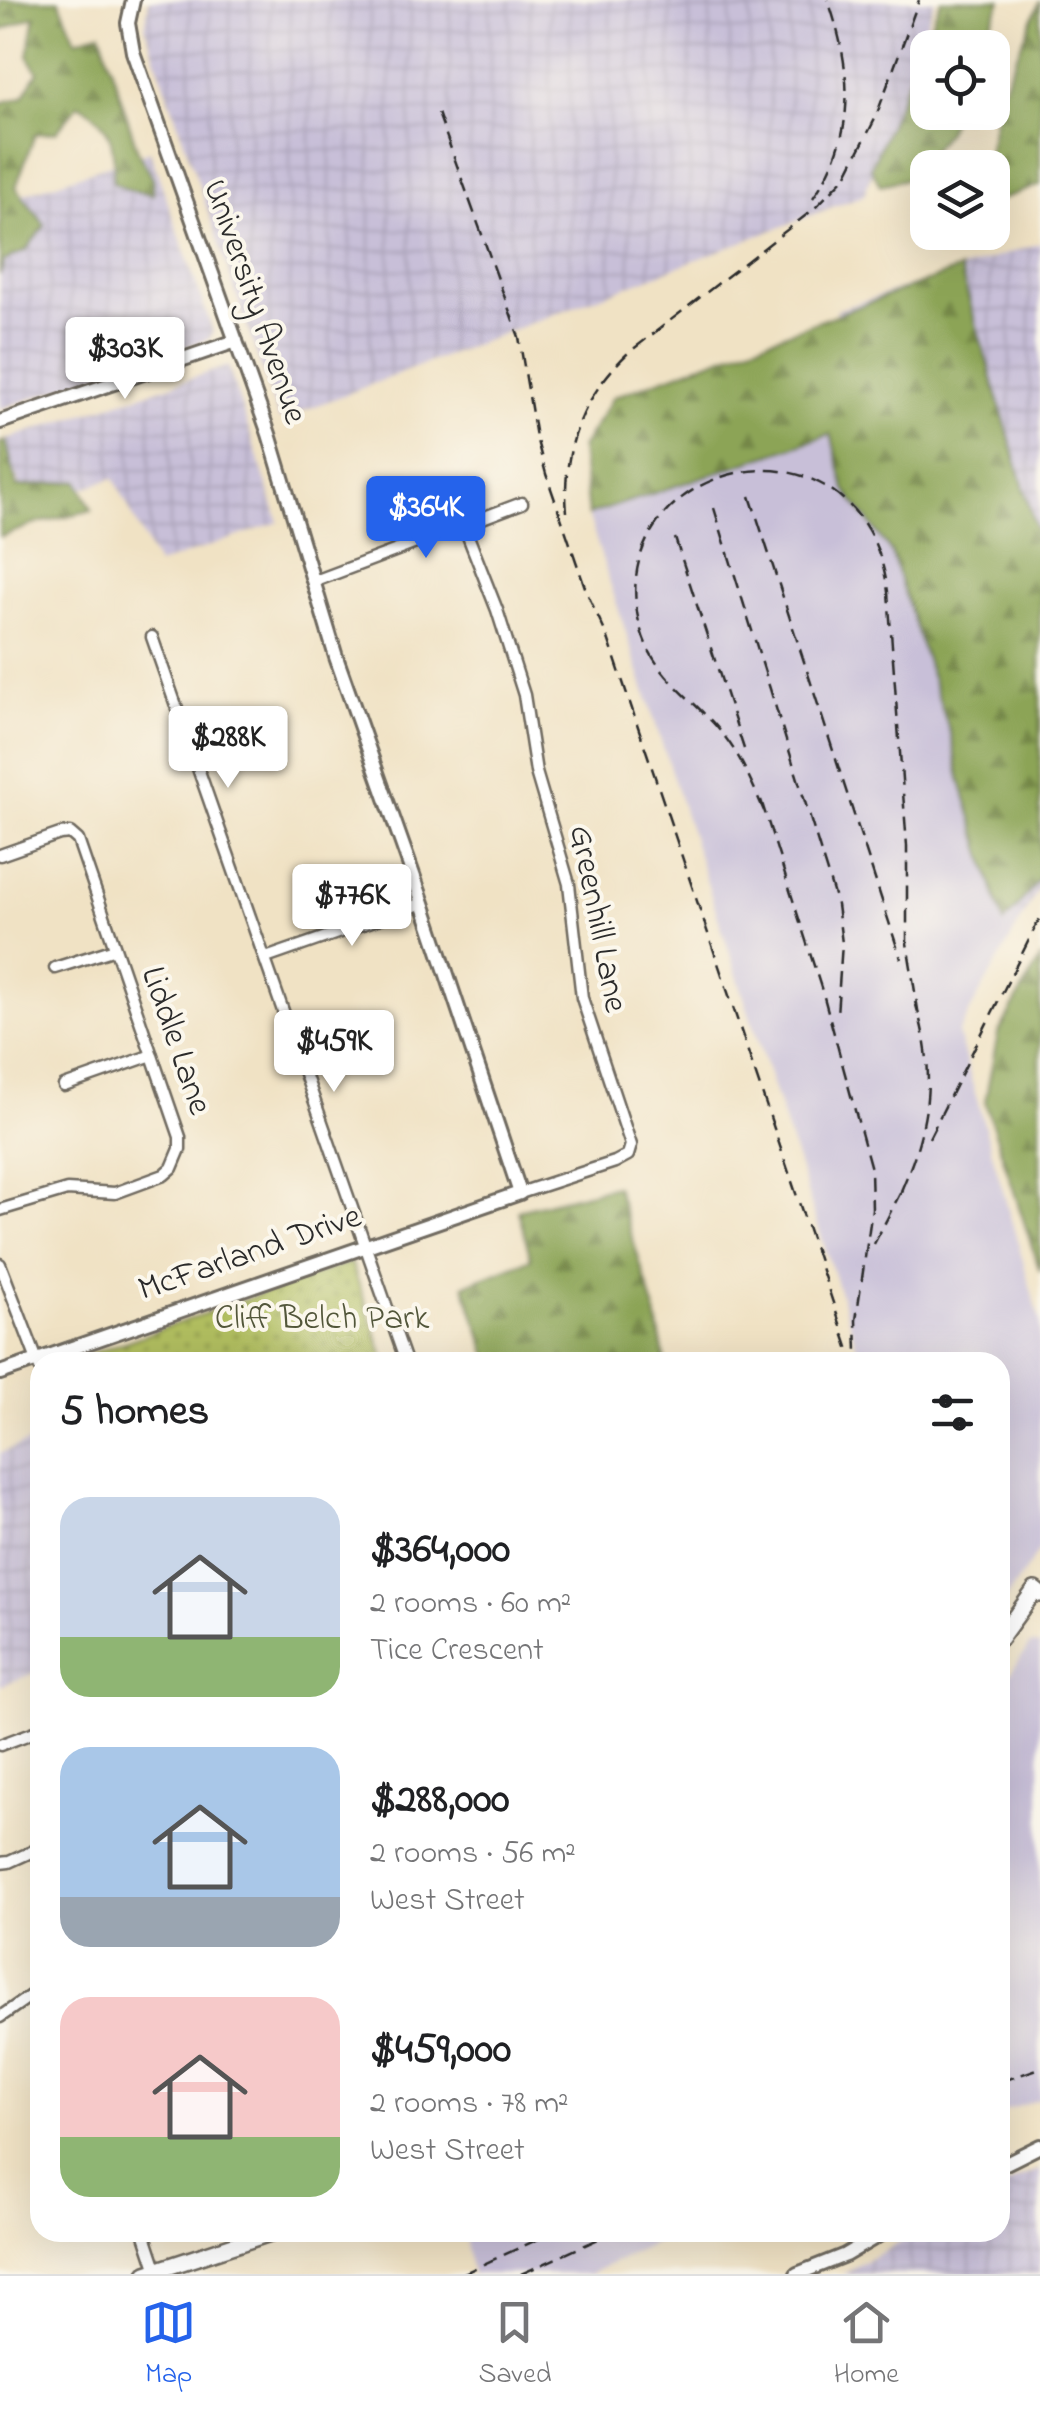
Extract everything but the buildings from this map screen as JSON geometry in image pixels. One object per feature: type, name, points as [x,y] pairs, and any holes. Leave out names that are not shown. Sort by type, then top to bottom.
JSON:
[{"type":"main road","points":[[1010,1625],[1038,1589]]},
{"type":"main road","points":[[152,2272],[243,2242]]},
{"type":"street","name":"University Avenue","points":[[133,0],[128,23],[133,52],[236,341],[336,657],[520,1194]]},
{"type":"street","points":[[0,422],[236,341]]},
{"type":"street","points":[[315,581],[522,503]]},
{"type":"street","name":"Greenhill Lane","points":[[464,526],[524,695],[536,772],[569,884],[582,998],[631,1145],[628,1154],[616,1162],[520,1194]]},
{"type":"street","points":[[152,637],[403,1352]]},
{"type":"street","name":"Liddle Lane","points":[[0,854],[60,834],[70,833],[78,840],[180,1137],[180,1149],[172,1168],[164,1175],[114,1193],[67,1190],[0,1210]]},
{"type":"street","points":[[266,958],[423,902]]},
{"type":"street","points":[[54,968],[115,949]]},
{"type":"street","points":[[64,1086],[152,1055]]},
{"type":"street","name":"McFarland Drive","points":[[71,1352],[366,1245],[520,1194]]},
{"type":"street","points":[[0,1264],[33,1352]]},
{"type":"street","name":"McFarland Drive","points":[[0,1373],[30,1366]]},
{"type":"street","points":[[0,1745],[30,1734]]},
{"type":"street","points":[[0,1863],[30,1853]]},
{"type":"street","points":[[0,2017],[30,1997]]},
{"type":"street","points":[[1010,2161],[1040,2146]]},
{"type":"street","points":[[146,2242],[152,2272]]},
{"type":"street","points":[[798,2274],[867,2242]]},
{"type":"shaded area","points":[[149,0],[935,0],[924,30],[910,30],[910,69],[864,195],[279,420],[145,27]]},
{"type":"shaded area","points":[[150,151],[213,332],[209,339],[0,409],[0,202]]},
{"type":"shaded area","points":[[1040,243],[1040,886],[1015,931],[850,429],[871,421],[836,310]]},
{"type":"shaded area","points":[[228,366],[279,522],[157,565],[114,478],[27,507],[4,440]]},
{"type":"shaded area","points":[[850,429],[1015,931],[958,1033],[1040,1321],[1040,1549],[1010,1592],[1010,1352],[859,1352],[588,515]]},
{"type":"shaded area","points":[[30,1442],[30,1675],[0,1686],[0,1453]]},
{"type":"shaded area","points":[[1031,1644],[1040,1646],[1040,2099],[1010,2110],[1010,1673]]},
{"type":"shaded area","points":[[1040,2169],[1040,2274],[842,2274],[901,2242],[1010,2242],[1010,2183]]},
{"type":"shaded area","points":[[466,2242],[658,2242],[589,2274],[472,2274]]},
{"type":"green space","points":[[0,0],[59,0],[76,40],[100,32],[138,152],[153,178],[153,194],[129,190],[113,182],[110,137],[99,119],[79,104],[56,132],[35,134],[16,187],[45,225],[26,250],[4,261],[0,275],[0,103],[23,97],[38,72],[28,56],[35,16],[0,31]]},
{"type":"green space","points":[[941,0],[1001,0],[988,30],[928,30]]},
{"type":"green space","points":[[1040,1],[1040,185],[1010,196],[1010,150],[988,150],[993,130],[1010,130],[1010,71]]},
{"type":"green space","points":[[910,74],[910,130],[947,130],[932,150],[910,150],[910,178],[880,185],[871,168]]},
{"type":"green space","points":[[960,269],[1040,543],[1040,878],[1004,923],[951,736],[891,552],[845,489],[831,434],[588,515],[581,448],[613,397]]},
{"type":"green space","points":[[6,441],[17,487],[78,481],[92,510],[0,537],[0,443]]},
{"type":"green space","points":[[1040,959],[1040,1271],[985,1102],[998,1034]]},
{"type":"green space","points":[[616,1186],[656,1314],[663,1352],[487,1352],[464,1285],[531,1259],[518,1210]]},
{"type":"green space","name":"Cliff Belch Park","points":[[351,1262],[382,1352],[96,1352]]},
{"type":"railway","points":[[813,198],[838,150],[846,101],[842,51],[828,0]]},
{"type":"railway","points":[[567,512],[572,446],[598,388],[627,354],[814,209],[846,176],[875,119],[919,0]]},
{"type":"railway","points":[[438,113],[519,337],[546,474],[587,593],[608,638],[850,1352]]},
{"type":"railway","points":[[764,811],[731,745],[666,675],[647,647],[641,630],[637,572],[656,525],[691,491],[736,473],[785,472],[831,490],[868,529],[888,592],[907,846],[907,943],[919,1016]]},
{"type":"railway","points":[[750,496],[901,959]]},
{"type":"railway","points":[[714,508],[837,905],[842,943],[837,1015]]},
{"type":"railway","points":[[675,538],[745,752]]},
{"type":"railway","points":[[761,800],[824,997],[871,1169],[872,1209],[856,1320],[857,1352]]},
{"type":"railway","points":[[929,1138],[1040,918]]},
{"type":"railway","points":[[901,1191],[919,1143],[927,1098],[926,1052],[915,1002]]},
{"type":"railway","points":[[874,1244],[906,1182]]},
{"type":"railway","points":[[1010,2078],[1040,2068]]},
{"type":"railway","points":[[462,2274],[532,2242]]},
{"type":"railway","points":[[521,2274],[592,2242]]}]
